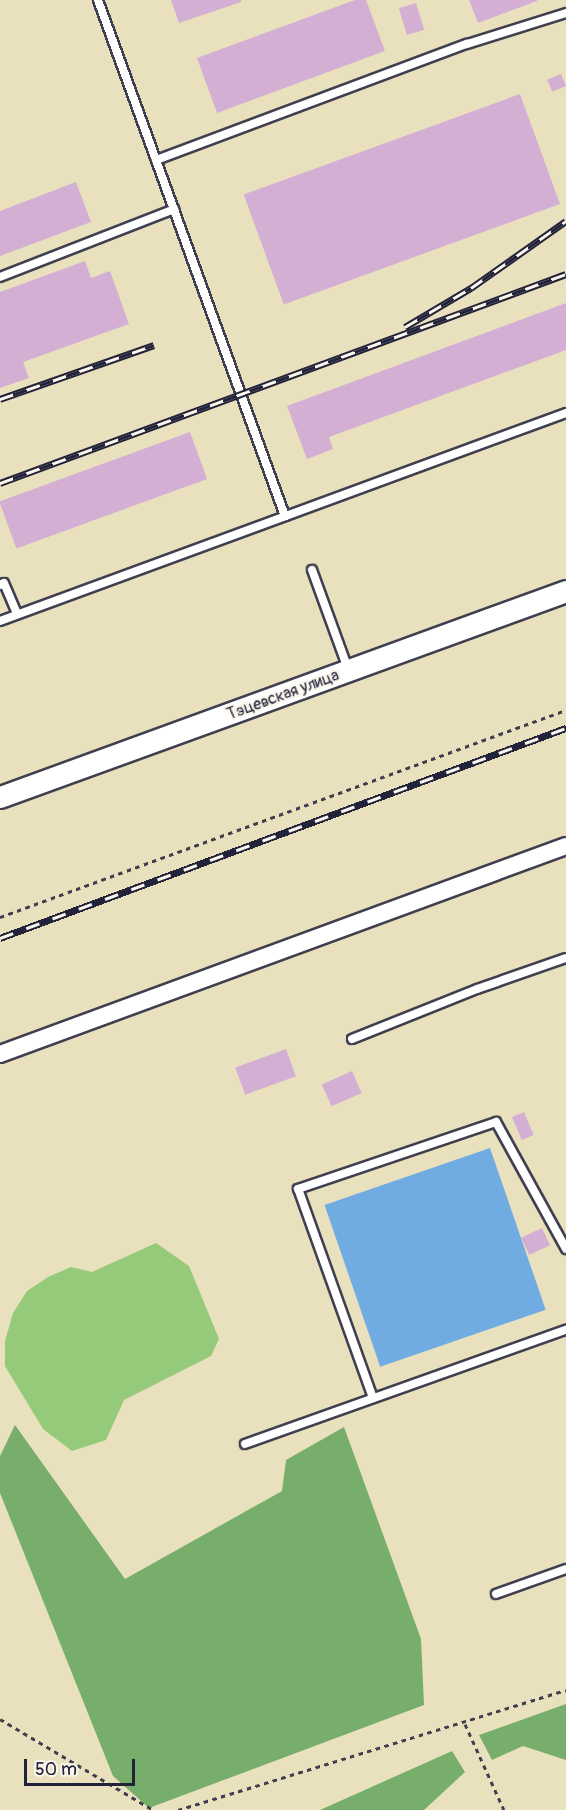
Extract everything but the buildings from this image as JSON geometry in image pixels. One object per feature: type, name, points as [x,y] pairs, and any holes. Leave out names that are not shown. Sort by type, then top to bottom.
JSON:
[{"type":"street","name":"Тэцевская улица","points":[[0,797],[566,591]]},
{"type":"street","points":[[0,1054],[566,846]]},
{"type":"lane","points":[[98,0],[285,516]]},
{"type":"lane","points":[[156,160],[468,44],[566,13]]},
{"type":"lane","points":[[0,277],[174,209]]},
{"type":"lane","points":[[0,621],[566,413]]},
{"type":"lane","points":[[312,570],[349,671]]},
{"type":"lane","points":[[0,585],[4,583],[17,615]]},
{"type":"lane","points":[[352,1039],[477,988],[566,958]]},
{"type":"lane","points":[[373,1398],[298,1189],[496,1122],[566,1250]]},
{"type":"lane","points":[[245,1444],[566,1330]]},
{"type":"lane","points":[[495,1594],[566,1569]]},
{"type":"path","points":[[0,917],[566,710]]},
{"type":"path","points":[[178,1810],[465,1724],[566,1690]]},
{"type":"path","points":[[0,1719],[153,1810]]},
{"type":"path","points":[[465,1724],[504,1810]]},
{"type":"green space","points":[[156,1243],[189,1266],[219,1339],[211,1356],[124,1400],[106,1440],[72,1451],[43,1429],[5,1366],[5,1341],[13,1313],[27,1291],[48,1277],[71,1267],[92,1272]]},
{"type":"green space","points":[[15,1425],[125,1579],[282,1491],[286,1460],[344,1427],[421,1639],[424,1705],[149,1808],[113,1776],[0,1493],[0,1456]]},
{"type":"green space","points":[[566,1704],[566,1760],[523,1746],[492,1760],[479,1735]]},
{"type":"green space","points":[[452,1751],[465,1772],[424,1810],[320,1810]]},
{"type":"water","points":[[490,1148],[546,1310],[380,1367],[325,1205]]},
{"type":"railway","points":[[405,327],[471,288],[566,221]]},
{"type":"railway","points":[[0,483],[566,274]]},
{"type":"railway","points":[[0,399],[154,345]]},
{"type":"railway","points":[[0,938],[566,728]]}]
